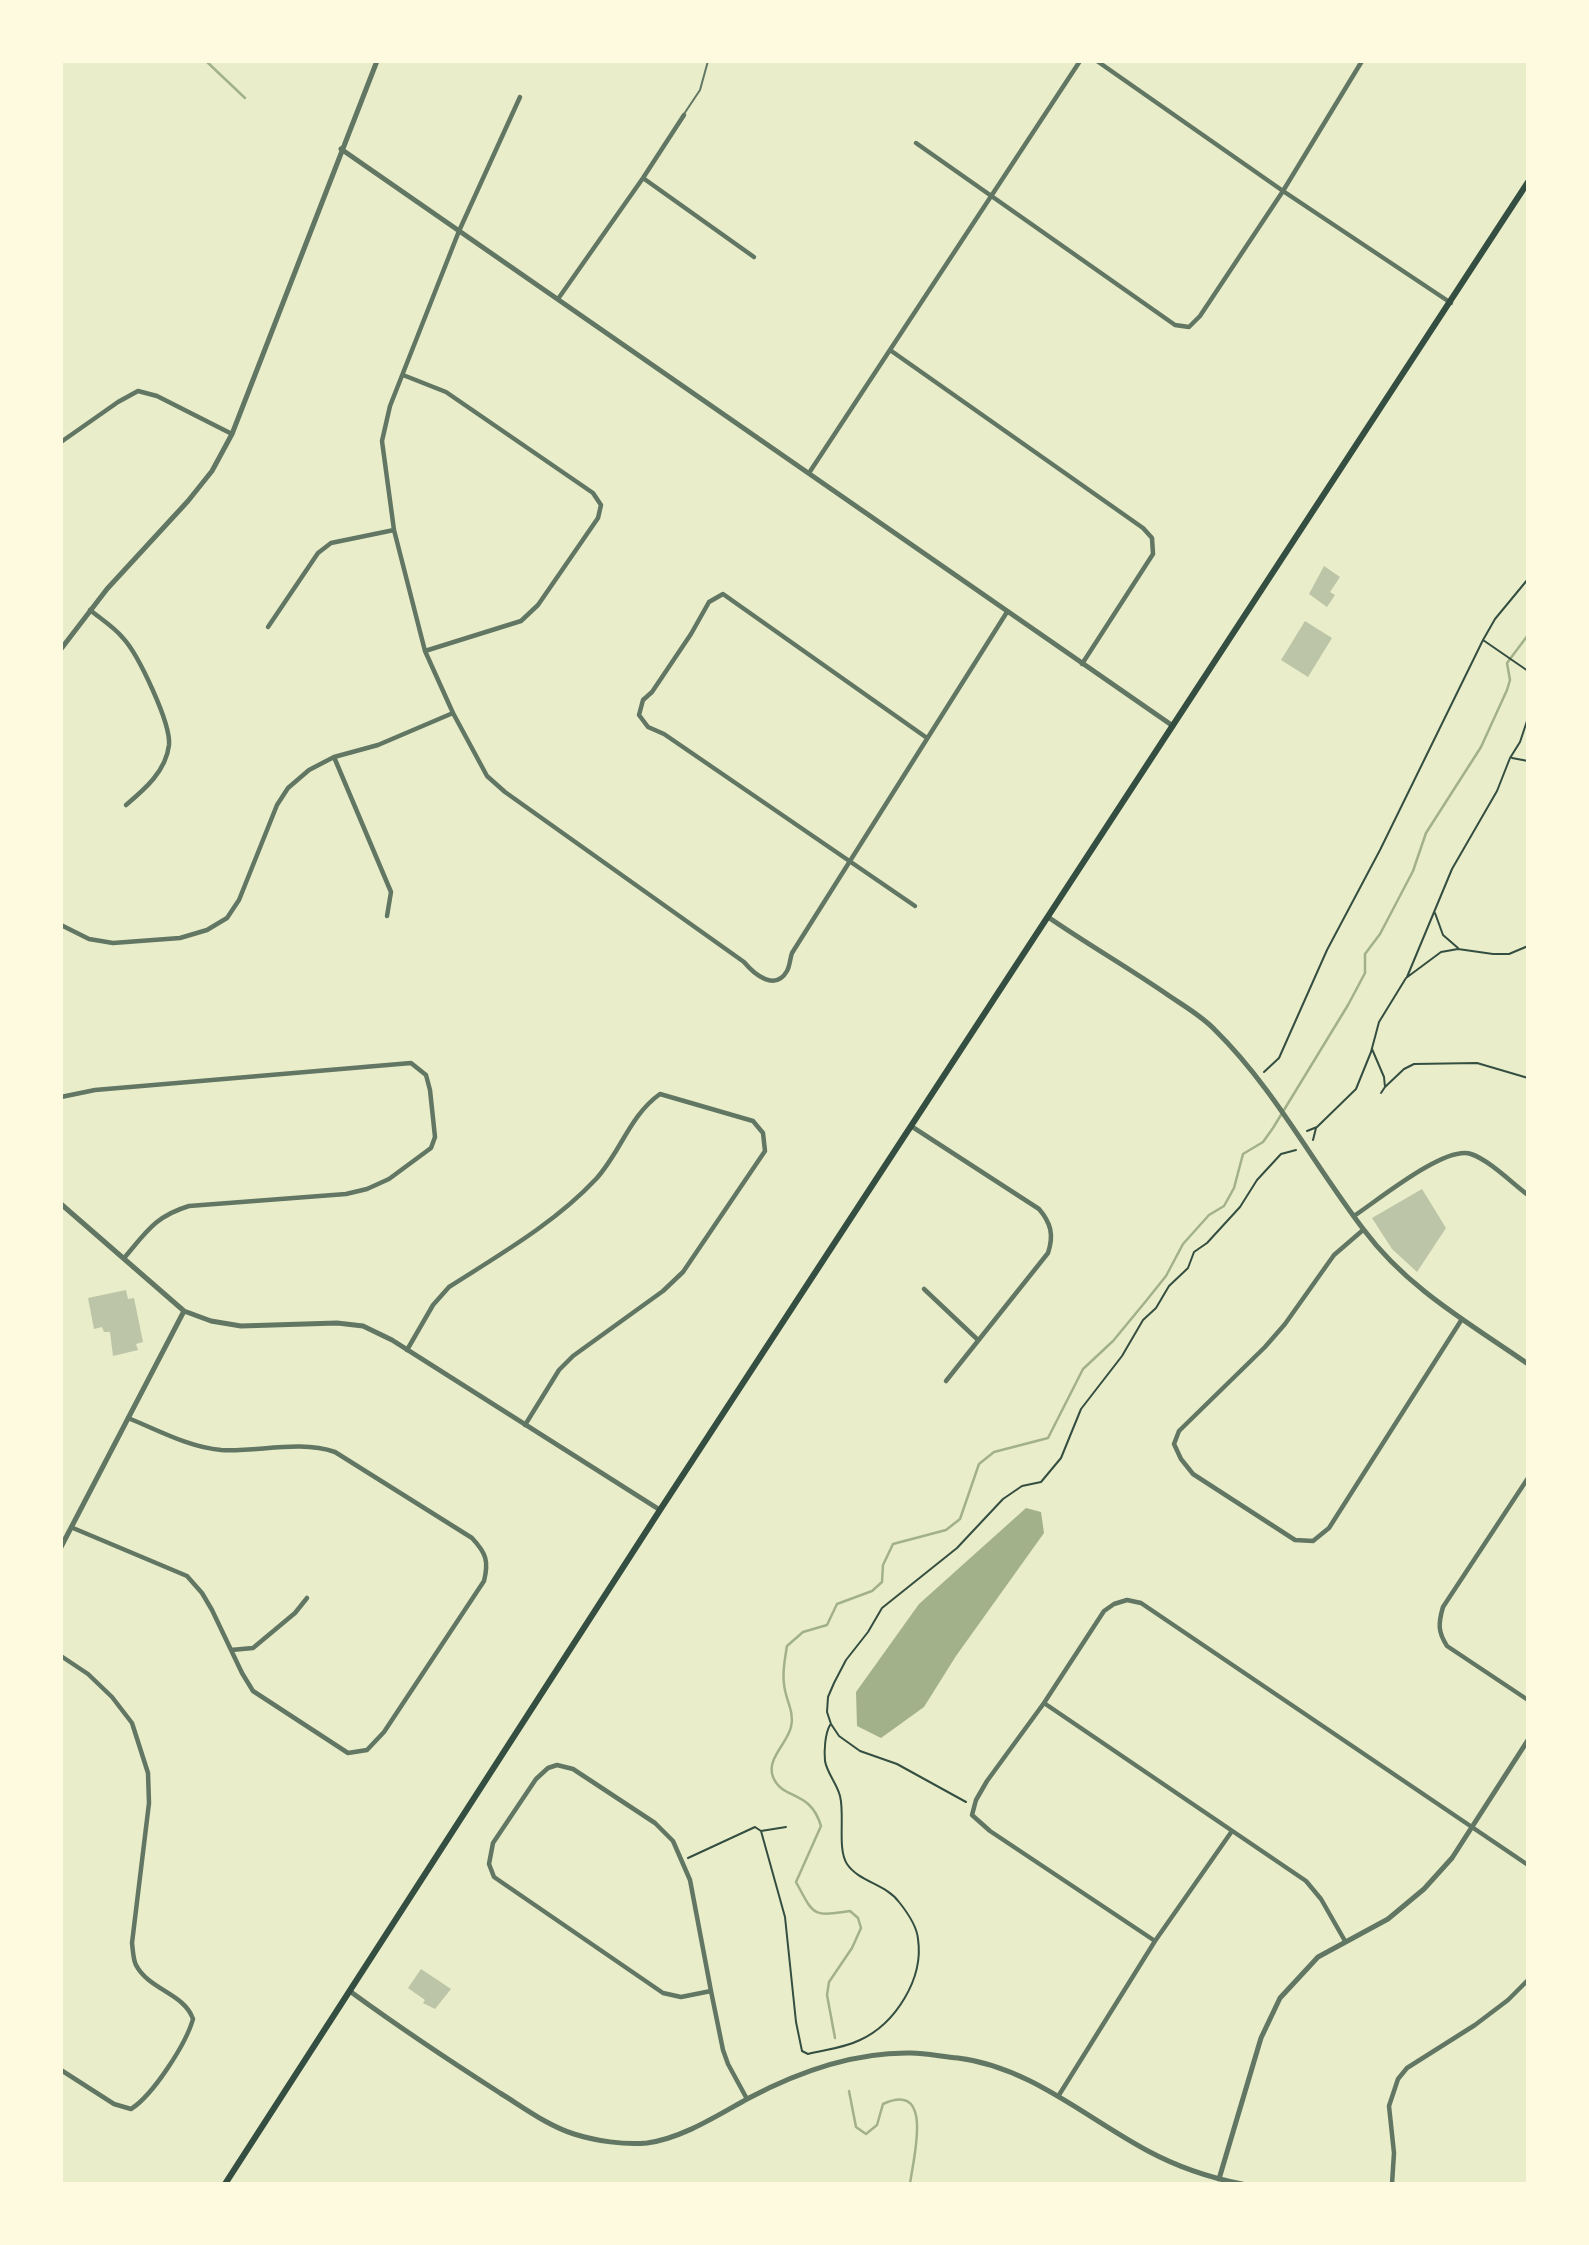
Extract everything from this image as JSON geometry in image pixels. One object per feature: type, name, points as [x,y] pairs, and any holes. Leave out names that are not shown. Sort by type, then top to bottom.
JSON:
[{"type":"main road","points":[[225,2184],[660,1510],[1528,182]]},
{"type":"street","points":[[61,649],[107,589],[188,502],[212,471],[232,434],[377,61]]},
{"type":"street","points":[[809,473],[1080,61]]},
{"type":"street","points":[[1097,61],[1283,191],[1451,303]]},
{"type":"street","points":[[916,143],[1175,326],[1189,327],[1200,316],[1283,191],[1362,61]]},
{"type":"street","points":[[520,97],[459,231],[390,406],[382,441],[394,530],[425,651],[453,713],[487,776],[505,792],[744,962],[754,975],[765,980],[778,979],[788,971],[792,953],[1007,612]]},
{"type":"street","points":[[558,300],[684,115]]},
{"type":"street","points":[[341,149],[1172,726]]},
{"type":"street","points":[[643,178],[754,257]]},
{"type":"street","points":[[890,350],[1143,528],[1152,538],[1153,554],[1082,664]]},
{"type":"street","points":[[402,375],[446,392],[480,413],[593,493],[601,505],[598,518],[538,605],[521,621],[425,651]]},
{"type":"street","points":[[61,442],[138,391],[157,396],[232,434]]},
{"type":"street","points":[[268,627],[318,553],[331,543],[394,530]]},
{"type":"street","points":[[915,906],[664,734],[648,727],[639,715],[643,700],[652,692],[676,657],[709,602],[723,593],[927,738]]},
{"type":"street","points":[[90,610],[125,639],[166,720],[169,745],[158,773],[150,786],[127,805]]},
{"type":"street","points":[[61,925],[89,939],[113,943],[180,938],[207,930],[228,918],[239,900],[277,806],[288,788],[309,770],[334,757],[377,745],[453,713]]},
{"type":"street","points":[[334,757],[391,892],[387,916]]},
{"type":"street","points":[[1048,917],[1213,1027],[1240,1055],[1363,1230],[1405,1275],[1431,1298],[1528,1364]]},
{"type":"street","points":[[61,1097],[95,1090],[411,1063],[426,1075],[435,1137],[431,1148],[389,1179],[367,1189],[346,1194],[189,1206],[167,1212],[148,1229],[125,1257]]},
{"type":"street","points":[[407,1350],[433,1304],[449,1287],[566,1209],[598,1176],[640,1113],[660,1094],[753,1121],[763,1133],[765,1151],[683,1272],[663,1291],[573,1356],[559,1370],[525,1426]]},
{"type":"street","points":[[911,1126],[1039,1209],[1048,1220],[1053,1238],[1048,1253],[946,1381]]},
{"type":"street","points":[[1354,1216],[1439,1159],[1456,1153],[1470,1154],[1528,1195]]},
{"type":"street","points":[[61,1204],[184,1311],[211,1321],[240,1326],[337,1323],[363,1326],[407,1350],[660,1510]]},
{"type":"street","points":[[1363,1230],[1334,1255],[1285,1324],[1265,1347],[1179,1431],[1174,1444],[1181,1459],[1193,1474],[1295,1541],[1313,1541],[1329,1528],[1462,1318]]},
{"type":"street","points":[[924,1289],[978,1340]]},
{"type":"street","points":[[61,1546],[73,1528],[184,1311]]},
{"type":"street","points":[[73,1528],[187,1576],[207,1601],[253,1692],[348,1753],[367,1751],[384,1732],[484,1581],[488,1567],[484,1551],[472,1538],[335,1452],[318,1447],[222,1450],[196,1446],[127,1418]]},
{"type":"street","points":[[1528,1478],[1443,1607],[1438,1624],[1440,1636],[1447,1646],[1528,1700]]},
{"type":"street","points":[[231,1650],[253,1648],[295,1613],[307,1598]]},
{"type":"street","points":[[1155,1941],[982,1825],[972,1815],[973,1805],[987,1781],[1044,1703],[1104,1611],[1127,1600],[1141,1603],[1528,1865]]},
{"type":"street","points":[[61,1656],[88,1674],[132,1723],[148,1773],[149,1803],[132,1943],[135,1965],[146,1978],[185,2005],[193,2020],[189,2034],[148,2095],[131,2109],[114,2104],[61,2070]]},
{"type":"street","points":[[1044,1703],[1306,1881],[1326,1907],[1345,1941]]},
{"type":"street","points":[[1219,2179],[1261,2038],[1280,1998],[1318,1957],[1388,1919],[1418,1894],[1452,1858],[1528,1740]]},
{"type":"street","points":[[711,1991],[681,1997],[663,1993],[500,1883],[491,1871],[489,1857],[493,1843],[536,1779],[548,1768],[565,1766],[580,1773],[655,1823],[673,1841],[683,1860],[695,1899],[723,2050],[747,2099]]},
{"type":"street","points":[[1059,2095],[1155,1941],[1232,1830]]},
{"type":"street","points":[[1392,2184],[1394,2153],[1389,2106],[1398,2079],[1407,2068],[1475,2025],[1508,2000],[1528,1980]]},
{"type":"street","points":[[351,1992],[529,2111],[572,2133],[596,2139],[649,2143],[710,2120],[747,2099],[812,2070],[866,2057],[911,2053],[963,2059],[998,2068],[1059,2095],[1149,2152],[1219,2179],[1242,2184]]},
{"type":"lane","points":[[684,115],[700,90],[708,61]]},
{"type":"path","points":[[1264,1072],[1279,1058],[1326,950],[1380,850],[1483,640],[1495,619],[1528,579]]},
{"type":"path","points":[[1483,640],[1528,671]]},
{"type":"path","points":[[1304,1132],[1317,1127],[1356,1089],[1379,1022],[1406,978],[1462,849],[1497,791],[1528,718]]},
{"type":"path","points":[[1510,758],[1528,761]]},
{"type":"path","points":[[1434,911],[1443,935],[1458,949]]},
{"type":"path","points":[[1406,978],[1441,953],[1458,949],[1501,954],[1528,946]]},
{"type":"path","points":[[1372,1048],[1375,1061],[1384,1077],[1385,1087]]},
{"type":"path","points":[[1381,1093],[1404,1069],[1414,1064],[1477,1063],[1528,1078]]},
{"type":"path","points":[[1312,1140],[1317,1127]]},
{"type":"path","points":[[973,1805],[897,1764],[860,1751],[839,1736],[827,1712],[828,1697],[834,1683],[846,1660],[868,1632],[882,1608],[957,1548],[1003,1499],[1022,1486],[1041,1482],[1061,1458],[1081,1409],[1122,1356],[1143,1320],[1156,1308],[1169,1286],[1188,1268],[1194,1252],[1207,1243],[1240,1207],[1257,1180],[1281,1154],[1296,1150]]},
{"type":"path","points":[[683,1860],[755,1827],[761,1831],[785,1917],[796,2022],[802,2050],[808,2054],[859,2041],[876,2029],[902,2002],[916,1969],[918,1938],[914,1925],[897,1899],[887,1890],[851,1870],[845,1860],[840,1795],[825,1762],[826,1732],[831,1724]]},
{"type":"path","points":[[761,1831],[786,1827]]},
{"type":"shaded area","points":[[1026,1508],[1041,1512],[1044,1533],[956,1656],[924,1707],[881,1738],[857,1726],[856,1692],[919,1604]]},
{"type":"building","points":[[1324,566],[1340,577],[1330,592],[1335,595],[1327,607],[1309,594]]},
{"type":"building","points":[[1305,621],[1332,638],[1308,677],[1281,660]]},
{"type":"building","points":[[1422,1189],[1446,1228],[1417,1272],[1392,1249],[1372,1218]]},
{"type":"building","points":[[126,1290],[128,1299],[134,1298],[143,1342],[136,1344],[138,1350],[113,1356],[110,1332],[104,1332],[102,1327],[94,1329],[88,1298]]},
{"type":"building","points":[[421,1969],[451,1989],[435,2009],[423,2003],[425,2000],[408,1988]]},
{"type":"waterway","points":[[206,61],[245,98]]},
{"type":"waterway","points":[[835,2038],[827,1995],[829,1982],[852,1948],[861,1928],[858,1918],[850,1911],[828,1914],[815,1911],[796,1882],[821,1826],[810,1806],[783,1790],[773,1777],[772,1764],[789,1733],[792,1721],[783,1679],[787,1646],[803,1632],[827,1625],[837,1604],[872,1591],[882,1582],[883,1565],[893,1544],[946,1530],[960,1519],[979,1464],[994,1452],[1048,1438],[1083,1369],[1113,1341],[1146,1301],[1166,1276],[1183,1244],[1209,1215],[1224,1206],[1234,1188],[1243,1154],[1263,1142],[1273,1128],[1348,1005],[1365,973],[1365,954],[1380,934],[1413,871],[1426,833],[1481,747],[1507,690],[1510,680],[1507,663],[1528,635]]},
{"type":"waterway","points":[[849,2091],[856,2127],[866,2134],[877,2125],[883,2104],[899,2100],[910,2103],[915,2112],[917,2126],[910,2184]]}]
